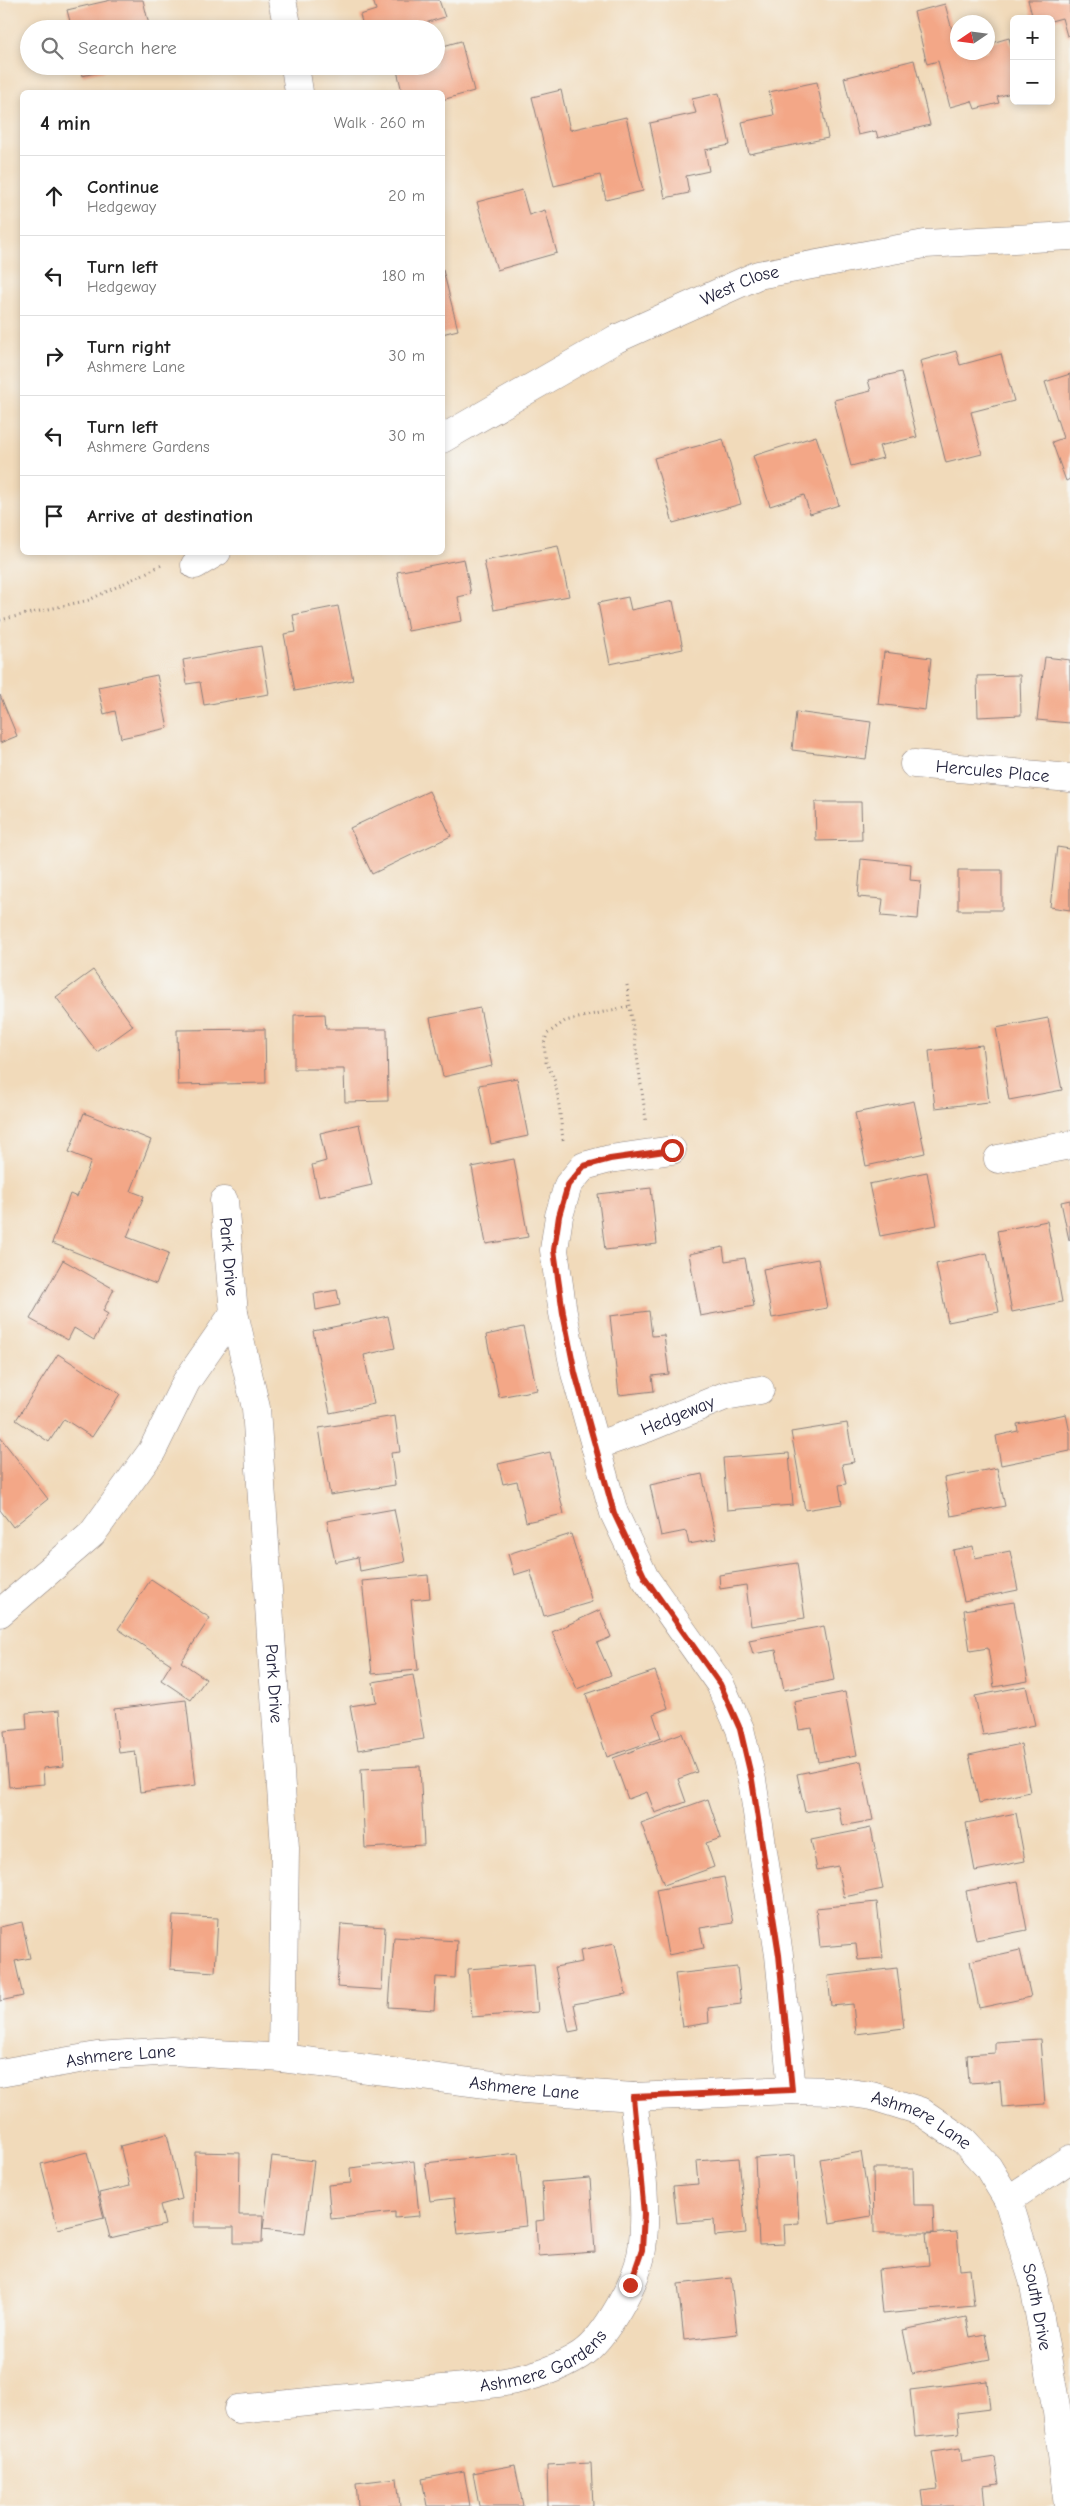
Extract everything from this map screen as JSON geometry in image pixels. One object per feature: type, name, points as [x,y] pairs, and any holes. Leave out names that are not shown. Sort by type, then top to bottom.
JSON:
[{"type":"street","points":[[282,0],[286,20]]},
{"type":"street","points":[[296,75],[299,90]]},
{"type":"street","name":"West Close","points":[[445,437],[616,339],[758,275],[924,244],[1070,236]]},
{"type":"street","name":"Hercules Place","points":[[914,764],[1070,778]]},
{"type":"street","points":[[998,1159],[1070,1145]]},
{"type":"street","points":[[661,1151],[610,1159],[584,1166],[568,1185],[559,1216],[554,1250],[563,1313],[575,1373],[614,1513],[645,1578],[720,1684],[740,1729],[752,1780],[779,1955],[792,2090]]},
{"type":"street","name":"Park Drive","points":[[224,1201],[234,1313],[256,1408],[284,1829],[282,2058]]},
{"type":"street","name":"Park Drive","points":[[0,1613],[92,1534],[152,1451],[186,1382],[234,1313]]},
{"type":"street","name":"Hedgeway","points":[[595,1446],[647,1428],[725,1396],[760,1390]]},
{"type":"street","name":"Ashmere Lane","points":[[0,2073],[97,2056],[163,2052],[282,2058],[524,2089],[633,2097],[792,2090],[836,2091],[872,2096],[920,2111],[964,2141],[988,2167],[1008,2200]]},
{"type":"street","name":"Ashmere Gardens","points":[[238,2409],[500,2383],[545,2373],[582,2354],[611,2322],[630,2285],[642,2250],[644,2214],[633,2097]]},
{"type":"street","points":[[1008,2200],[1070,2159]]},
{"type":"street","name":"South Drive","points":[[1008,2200],[1033,2280],[1056,2412],[1068,2506]]},
{"type":"path","points":[[0,620],[89,600],[170,562],[206,559]]},
{"type":"path","points":[[627,985],[661,1151]]},
{"type":"path","points":[[568,1185],[558,1097],[554,1078],[546,1062],[544,1044],[547,1034],[565,1021],[630,1006]]},
{"type":"building","points":[[111,0],[143,0],[148,20],[70,20],[67,10]]},
{"type":"building","points":[[373,0],[439,0],[445,17],[435,20],[361,20],[360,15],[376,10]]},
{"type":"building","points":[[1028,0],[1070,0],[1070,35],[1067,36],[1062,18],[1055,20],[1055,15],[1032,15]]},
{"type":"building","points":[[945,4],[950,22],[950,60],[995,60],[995,42],[1009,38],[1010,93],[997,97],[999,103],[975,109],[972,101],[950,107],[938,61],[927,64],[914,12]]},
{"type":"building","points":[[461,41],[474,91],[445,99],[445,90],[402,90],[398,75],[445,75],[445,45]]},
{"type":"building","points":[[914,60],[930,125],[878,138],[876,131],[858,135],[844,78]]},
{"type":"building","points":[[817,82],[828,138],[749,154],[742,122],[774,115],[769,92]]},
{"type":"building","points":[[561,90],[570,130],[626,117],[643,191],[606,200],[600,175],[554,186],[532,97]]},
{"type":"building","points":[[719,93],[730,145],[705,150],[709,171],[686,176],[689,193],[665,198],[650,123],[696,113],[692,99]]},
{"type":"building","points":[[522,190],[529,215],[545,210],[557,253],[497,270],[477,202]]},
{"type":"building","points":[[445,278],[458,330],[445,333]]},
{"type":"building","points":[[956,351],[960,365],[1001,354],[1014,401],[971,412],[982,454],[946,463],[920,361]]},
{"type":"building","points":[[901,372],[917,437],[879,446],[883,458],[851,466],[834,400],[871,391],[868,380]]},
{"type":"building","points":[[1070,374],[1070,479],[1066,481],[1052,442],[1063,438],[1045,382]]},
{"type":"building","points":[[816,436],[839,505],[810,514],[804,495],[770,506],[753,456]]},
{"type":"building","points":[[723,439],[741,504],[673,523],[654,458]]},
{"type":"building","points":[[558,546],[569,596],[494,610],[484,561]]},
{"type":"building","points":[[464,559],[471,594],[458,597],[462,621],[408,631],[397,572]]},
{"type":"building","points":[[628,597],[631,610],[673,601],[683,649],[610,664],[598,603]]},
{"type":"building","points":[[338,606],[353,680],[295,691],[284,634],[296,632],[293,615]]},
{"type":"building","points":[[261,646],[269,694],[204,705],[200,682],[187,684],[183,660]]},
{"type":"building","points":[[884,652],[931,658],[925,710],[878,704]]},
{"type":"building","points":[[1045,657],[1070,660],[1070,723],[1037,720]]},
{"type":"building","points":[[157,675],[168,728],[121,738],[115,711],[104,714],[98,687]]},
{"type":"building","points":[[1020,675],[1021,715],[978,717],[977,676]]},
{"type":"building","points":[[0,695],[17,736],[0,743]]},
{"type":"building","points":[[796,712],[871,722],[866,759],[792,750]]},
{"type":"building","points":[[429,791],[451,836],[372,874],[350,828]]},
{"type":"building","points":[[815,802],[861,802],[862,840],[816,841]]},
{"type":"building","points":[[1057,847],[1070,849],[1070,910],[1050,907]]},
{"type":"building","points":[[861,859],[911,864],[910,880],[921,881],[918,919],[881,916],[883,899],[858,897]]},
{"type":"building","points":[[958,870],[1002,870],[1002,910],[958,910]]},
{"type":"building","points":[[93,970],[133,1026],[97,1052],[56,997]]},
{"type":"building","points":[[480,1008],[492,1066],[443,1077],[430,1018]]},
{"type":"building","points":[[325,1014],[326,1029],[387,1029],[388,1101],[345,1102],[344,1069],[294,1069],[294,1015]]},
{"type":"building","points":[[1048,1018],[1062,1090],[1009,1100],[996,1028]]},
{"type":"building","points":[[265,1029],[266,1083],[178,1085],[177,1030]]},
{"type":"building","points":[[982,1045],[989,1102],[935,1108],[929,1051]]},
{"type":"building","points":[[517,1078],[528,1136],[491,1144],[479,1085]]},
{"type":"building","points":[[914,1101],[925,1153],[866,1166],[855,1113]]},
{"type":"building","points":[[84,1113],[151,1140],[131,1191],[144,1196],[127,1237],[169,1253],[156,1284],[52,1243],[70,1194],[77,1197],[91,1161],[69,1152]]},
{"type":"building","points":[[359,1124],[372,1185],[319,1197],[312,1165],[326,1161],[320,1133]]},
{"type":"building","points":[[514,1159],[528,1237],[486,1244],[472,1167]]},
{"type":"building","points":[[927,1172],[937,1225],[880,1236],[869,1184]]},
{"type":"building","points":[[651,1188],[657,1244],[605,1250],[598,1194]]},
{"type":"building","points":[[1070,1200],[1070,1240],[1069,1240],[1061,1202]]},
{"type":"building","points":[[1047,1221],[1062,1302],[1012,1312],[997,1231]]},
{"type":"building","points":[[723,1247],[725,1261],[745,1258],[754,1306],[700,1316],[689,1254]]},
{"type":"building","points":[[987,1253],[999,1312],[948,1322],[936,1264]]},
{"type":"building","points":[[818,1259],[827,1308],[772,1318],[763,1269]]},
{"type":"building","points":[[63,1260],[114,1289],[103,1311],[108,1314],[94,1340],[74,1328],[68,1340],[30,1319]]},
{"type":"building","points":[[337,1290],[340,1305],[316,1310],[314,1294]]},
{"type":"building","points":[[649,1311],[652,1336],[664,1335],[669,1374],[652,1376],[654,1391],[619,1395],[610,1316]]},
{"type":"building","points":[[388,1316],[395,1348],[364,1355],[374,1404],[330,1413],[313,1331]]},
{"type":"building","points":[[523,1327],[537,1390],[499,1397],[486,1335]]},
{"type":"building","points":[[58,1354],[120,1394],[92,1437],[64,1419],[49,1442],[16,1420]]},
{"type":"building","points":[[1066,1414],[1070,1433],[1070,1451],[1001,1465],[996,1436],[1018,1431],[1017,1424]]},
{"type":"building","points":[[395,1416],[400,1452],[391,1453],[395,1485],[330,1495],[319,1428]]},
{"type":"building","points":[[847,1423],[854,1462],[842,1464],[846,1484],[839,1485],[842,1504],[805,1510],[791,1432]]},
{"type":"building","points":[[0,1437],[48,1499],[13,1527],[0,1510]]},
{"type":"building","points":[[550,1452],[564,1514],[526,1522],[517,1481],[503,1484],[498,1464]]},
{"type":"building","points":[[789,1453],[793,1505],[727,1510],[723,1458]]},
{"type":"building","points":[[997,1468],[1005,1506],[951,1516],[944,1478]]},
{"type":"building","points":[[702,1474],[716,1539],[689,1544],[686,1531],[661,1536],[650,1485]]},
{"type":"building","points":[[394,1509],[405,1562],[360,1571],[358,1557],[335,1562],[327,1521]]},
{"type":"building","points":[[571,1534],[592,1602],[544,1616],[530,1570],[514,1575],[508,1554]]},
{"type":"building","points":[[973,1546],[975,1558],[1010,1551],[1018,1590],[964,1601],[953,1550]]},
{"type":"building","points":[[797,1563],[805,1618],[751,1626],[746,1585],[720,1589],[719,1575]]},
{"type":"building","points":[[428,1575],[430,1598],[411,1600],[418,1670],[372,1674],[362,1581]]},
{"type":"building","points":[[151,1579],[210,1618],[181,1662],[206,1679],[191,1700],[161,1680],[171,1664],[118,1629]]},
{"type":"building","points":[[1014,1602],[1028,1681],[994,1687],[988,1648],[970,1651],[964,1610]]},
{"type":"building","points":[[600,1610],[611,1637],[597,1643],[611,1675],[577,1689],[552,1632]]},
{"type":"building","points":[[824,1626],[834,1680],[784,1690],[776,1650],[753,1654],[749,1640]]},
{"type":"building","points":[[655,1671],[668,1708],[653,1714],[661,1738],[607,1757],[586,1694]]},
{"type":"building","points":[[413,1675],[424,1739],[358,1750],[350,1706],[376,1702],[373,1682]]},
{"type":"building","points":[[1026,1686],[1035,1725],[983,1735],[975,1696]]},
{"type":"building","points":[[845,1692],[857,1755],[818,1762],[812,1728],[799,1730],[794,1702]]},
{"type":"building","points":[[186,1700],[196,1785],[140,1792],[135,1751],[119,1753],[114,1709]]},
{"type":"building","points":[[60,1710],[64,1766],[43,1768],[44,1784],[9,1787],[4,1731],[27,1729],[26,1713]]},
{"type":"building","points":[[682,1733],[697,1772],[678,1779],[686,1802],[655,1813],[647,1792],[628,1799],[613,1758]]},
{"type":"building","points":[[1021,1744],[1030,1792],[979,1803],[969,1755]]},
{"type":"building","points":[[861,1761],[873,1820],[842,1826],[838,1806],[805,1812],[797,1774]]},
{"type":"building","points":[[420,1766],[424,1845],[365,1848],[361,1769]]},
{"type":"building","points":[[708,1799],[721,1838],[706,1843],[714,1867],[664,1885],[641,1823]]},
{"type":"building","points":[[1016,1813],[1025,1861],[975,1871],[966,1823]]},
{"type":"building","points":[[871,1828],[883,1889],[844,1897],[838,1866],[817,1870],[811,1840]]},
{"type":"building","points":[[724,1877],[733,1923],[700,1928],[704,1948],[668,1955],[656,1890]]},
{"type":"building","points":[[1018,1881],[1027,1930],[976,1940],[966,1891]]},
{"type":"building","points":[[877,1902],[883,1958],[858,1960],[856,1944],[820,1947],[816,1908]]},
{"type":"building","points":[[173,1916],[218,1918],[215,1972],[170,1969]]},
{"type":"building","points":[[22,1922],[30,1958],[15,1961],[23,1996],[0,2001],[0,1927]]},
{"type":"building","points":[[341,1924],[385,1927],[382,1990],[337,1987]]},
{"type":"building","points":[[394,1937],[457,1941],[455,1978],[436,1977],[434,2010],[389,2007]]},
{"type":"building","points":[[615,1943],[626,1994],[574,2004],[579,2030],[569,2032],[555,1967],[582,1962],[580,1950]]},
{"type":"building","points":[[1020,1950],[1031,1997],[979,2008],[970,1961]]},
{"type":"building","points":[[534,1964],[538,2012],[472,2017],[468,1969]]},
{"type":"building","points":[[737,1967],[741,2004],[708,2008],[709,2023],[682,2027],[675,1974]]},
{"type":"building","points":[[897,1968],[904,2028],[856,2034],[853,2004],[831,2006],[828,1976]]},
{"type":"building","points":[[1040,2039],[1045,2104],[1002,2107],[1000,2081],[969,2083],[967,2055],[995,2053],[995,2042]]},
{"type":"building","points":[[167,2134],[182,2199],[160,2205],[165,2225],[110,2238],[99,2193],[130,2186],[120,2146]]},
{"type":"building","points":[[87,2152],[104,2218],[58,2229],[41,2164]]},
{"type":"building","points":[[195,2152],[240,2153],[239,2215],[263,2215],[262,2243],[234,2243],[234,2227],[194,2227]]},
{"type":"building","points":[[861,2152],[871,2216],[830,2223],[820,2159]]},
{"type":"building","points":[[518,2153],[526,2226],[458,2234],[454,2198],[430,2201],[425,2163]]},
{"type":"building","points":[[795,2155],[799,2223],[784,2224],[785,2244],[759,2245],[755,2158]]},
{"type":"building","points":[[272,2156],[314,2161],[305,2234],[263,2229]]},
{"type":"building","points":[[739,2158],[746,2233],[715,2236],[714,2220],[677,2223],[673,2186],[698,2184],[696,2161]]},
{"type":"building","points":[[414,2161],[419,2216],[395,2218],[395,2212],[331,2219],[328,2185],[351,2183],[350,2168]]},
{"type":"building","points":[[873,2168],[913,2168],[914,2205],[933,2205],[934,2233],[874,2233]]},
{"type":"building","points":[[590,2178],[595,2252],[538,2256],[536,2221],[544,2220],[542,2182]]},
{"type":"building","points":[[957,2232],[960,2270],[970,2269],[974,2306],[882,2314],[878,2270],[929,2265],[926,2234]]},
{"type":"building","points":[[731,2278],[737,2334],[684,2340],[678,2284]]},
{"type":"building","points":[[966,2317],[970,2337],[985,2334],[990,2359],[912,2374],[903,2330]]},
{"type":"building","points":[[987,2381],[990,2409],[957,2413],[959,2433],[915,2437],[910,2390]]},
{"type":"building","points":[[960,2448],[962,2462],[995,2457],[999,2484],[983,2486],[985,2506],[923,2506],[921,2491],[938,2489],[932,2452]]},
{"type":"building","points":[[591,2463],[593,2506],[548,2506],[547,2465]]},
{"type":"building","points":[[515,2465],[523,2506],[479,2506],[473,2473]]},
{"type":"building","points":[[464,2471],[470,2506],[427,2506],[422,2479]]},
{"type":"building","points":[[397,2478],[400,2506],[358,2506],[356,2483]]},
{"type":"route","points":[[630,2285],[642,2250],[644,2214],[633,2097],[792,2090],[779,1955],[752,1780],[740,1729],[720,1684],[645,1578],[614,1513],[575,1373],[563,1313],[554,1250],[559,1216],[568,1185],[584,1166],[610,1159],[672,1150]]}]
